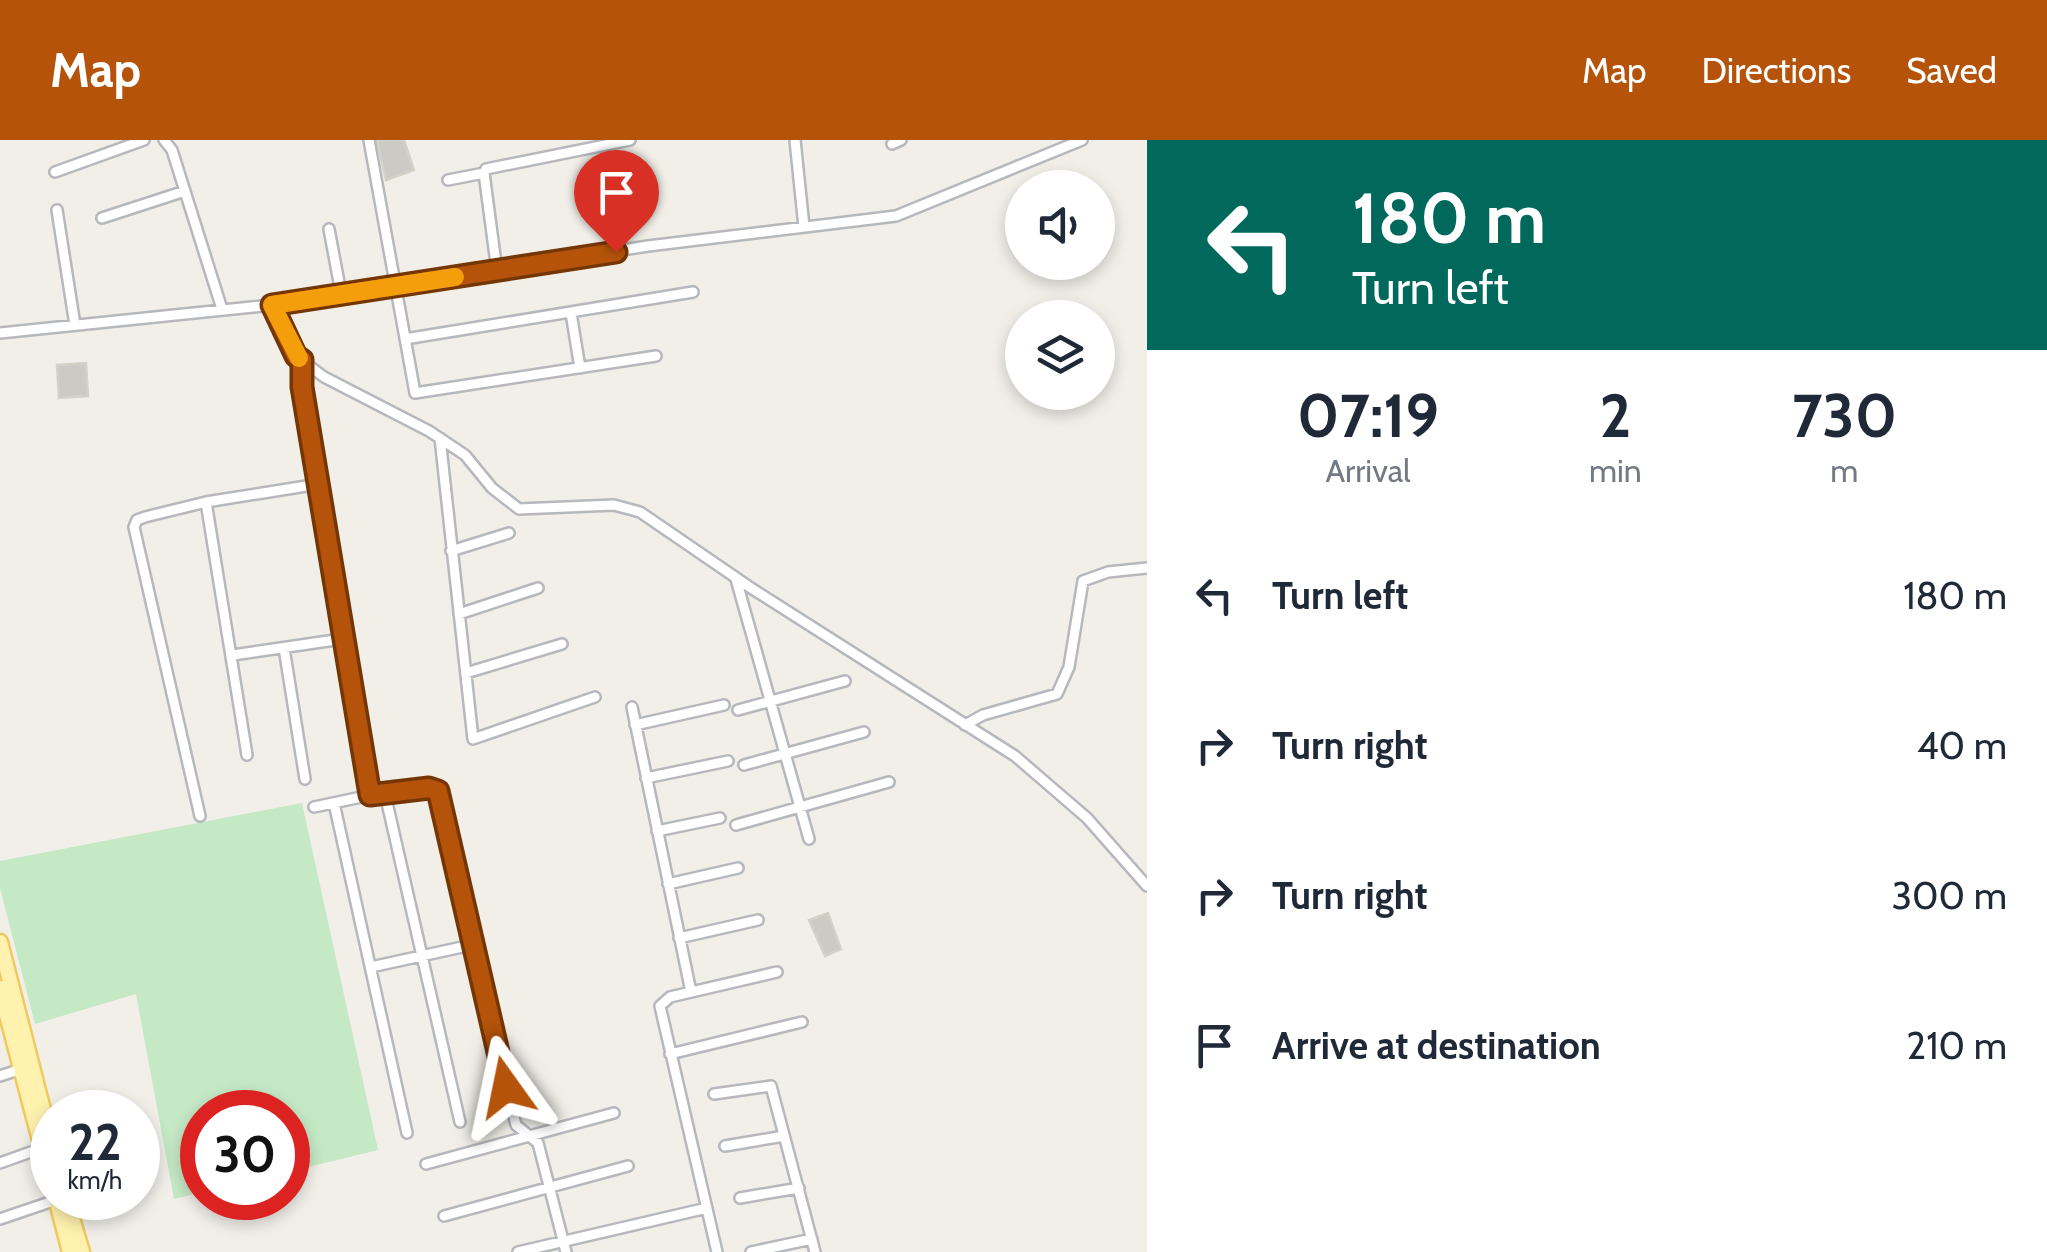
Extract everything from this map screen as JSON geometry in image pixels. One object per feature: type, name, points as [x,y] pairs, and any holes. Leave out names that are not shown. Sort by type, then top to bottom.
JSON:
[{"type":"main road","points":[[0,942],[33,1090]]},
{"type":"main road","points":[[0,988],[20,1040],[22,1069],[30,1094]]},
{"type":"main road","points":[[63,1220],[70,1252]]},
{"type":"main road","points":[[69,1220],[82,1252]]},
{"type":"street","points":[[55,172],[144,140]]},
{"type":"street","points":[[164,140],[172,150],[222,308]]},
{"type":"street","points":[[370,140],[412,388],[420,394],[656,356]]},
{"type":"street","points":[[448,180],[598,143],[630,140]]},
{"type":"street","points":[[796,140],[804,228]]},
{"type":"street","points":[[0,332],[272,305],[648,246],[896,216],[1082,140]]},
{"type":"street","points":[[484,173],[497,271]]},
{"type":"street","points":[[102,218],[185,192]]},
{"type":"street","points":[[57,210],[75,325]]},
{"type":"street","points":[[329,229],[341,293]]},
{"type":"street","points":[[404,339],[694,292]]},
{"type":"street","points":[[272,305],[296,356],[324,377],[465,455],[492,488],[518,509],[614,504],[640,512],[1015,756],[1088,818],[1147,886]]},
{"type":"street","points":[[571,312],[580,368]]},
{"type":"street","points":[[302,360],[300,378],[370,795]]},
{"type":"street","points":[[440,438],[473,739],[595,696]]},
{"type":"street","points":[[200,816],[134,527],[145,517],[206,502],[319,484]]},
{"type":"street","points":[[206,502],[246,755]]},
{"type":"street","points":[[451,551],[509,533]]},
{"type":"street","points":[[965,725],[983,715],[1056,694],[1069,667],[1083,581],[1108,572],[1147,568]]},
{"type":"street","points":[[736,578],[809,839]]},
{"type":"street","points":[[459,614],[538,588]]},
{"type":"street","points":[[233,656],[342,639]]},
{"type":"street","points":[[466,673],[562,644]]},
{"type":"street","points":[[284,648],[306,780]]},
{"type":"street","points":[[738,710],[845,681]]},
{"type":"street","points":[[636,725],[724,705]]},
{"type":"street","points":[[632,706],[690,992]]},
{"type":"street","points":[[744,764],[864,732]]},
{"type":"street","points":[[646,778],[728,760]]},
{"type":"street","points":[[736,825],[889,782]]},
{"type":"street","points":[[314,808],[370,795],[429,788],[438,791],[516,1125],[521,1133],[538,1143],[566,1252]]},
{"type":"street","points":[[385,794],[460,1122]]},
{"type":"street","points":[[334,803],[408,1134]]},
{"type":"street","points":[[658,831],[720,818]]},
{"type":"street","points":[[668,884],[738,868]]},
{"type":"street","points":[[680,938],[758,920]]},
{"type":"street","points":[[371,967],[476,944]]},
{"type":"street","points":[[717,1252],[660,1006],[662,1000],[670,997],[777,972]]},
{"type":"street","points":[[670,1054],[802,1022]]},
{"type":"street","points":[[0,1076],[22,1069]]},
{"type":"street","points":[[714,1094],[771,1086],[815,1252]]},
{"type":"street","points":[[426,1164],[614,1113]]},
{"type":"street","points":[[725,1146],[784,1136]]},
{"type":"street","points":[[0,1163],[30,1152]]},
{"type":"street","points":[[444,1216],[628,1166]]},
{"type":"street","points":[[740,1198],[799,1188]]},
{"type":"street","points":[[0,1219],[30,1207]]},
{"type":"street","points":[[518,1252],[707,1208]]},
{"type":"street","points":[[751,1252],[812,1240]]},
{"type":"green space","points":[[302,803],[378,1150],[310,1167],[310,1090],[180,1090],[180,1198],[174,1199],[160,1123],[160,1090],[154,1090],[136,994],[35,1024],[0,888],[0,861]]},
{"type":"building","points":[[377,140],[404,140],[414,170],[386,180]]},
{"type":"building","points":[[86,363],[88,396],[59,398],[57,365]]},
{"type":"building","points":[[828,913],[841,949],[825,956],[809,920]]},
{"type":"slow traffic","points":[[299,358],[272,305],[455,277]]},
{"type":"route","points":[[506,1087],[438,791],[429,788],[370,795],[300,378],[302,360],[296,356],[272,305],[616,252]]}]
